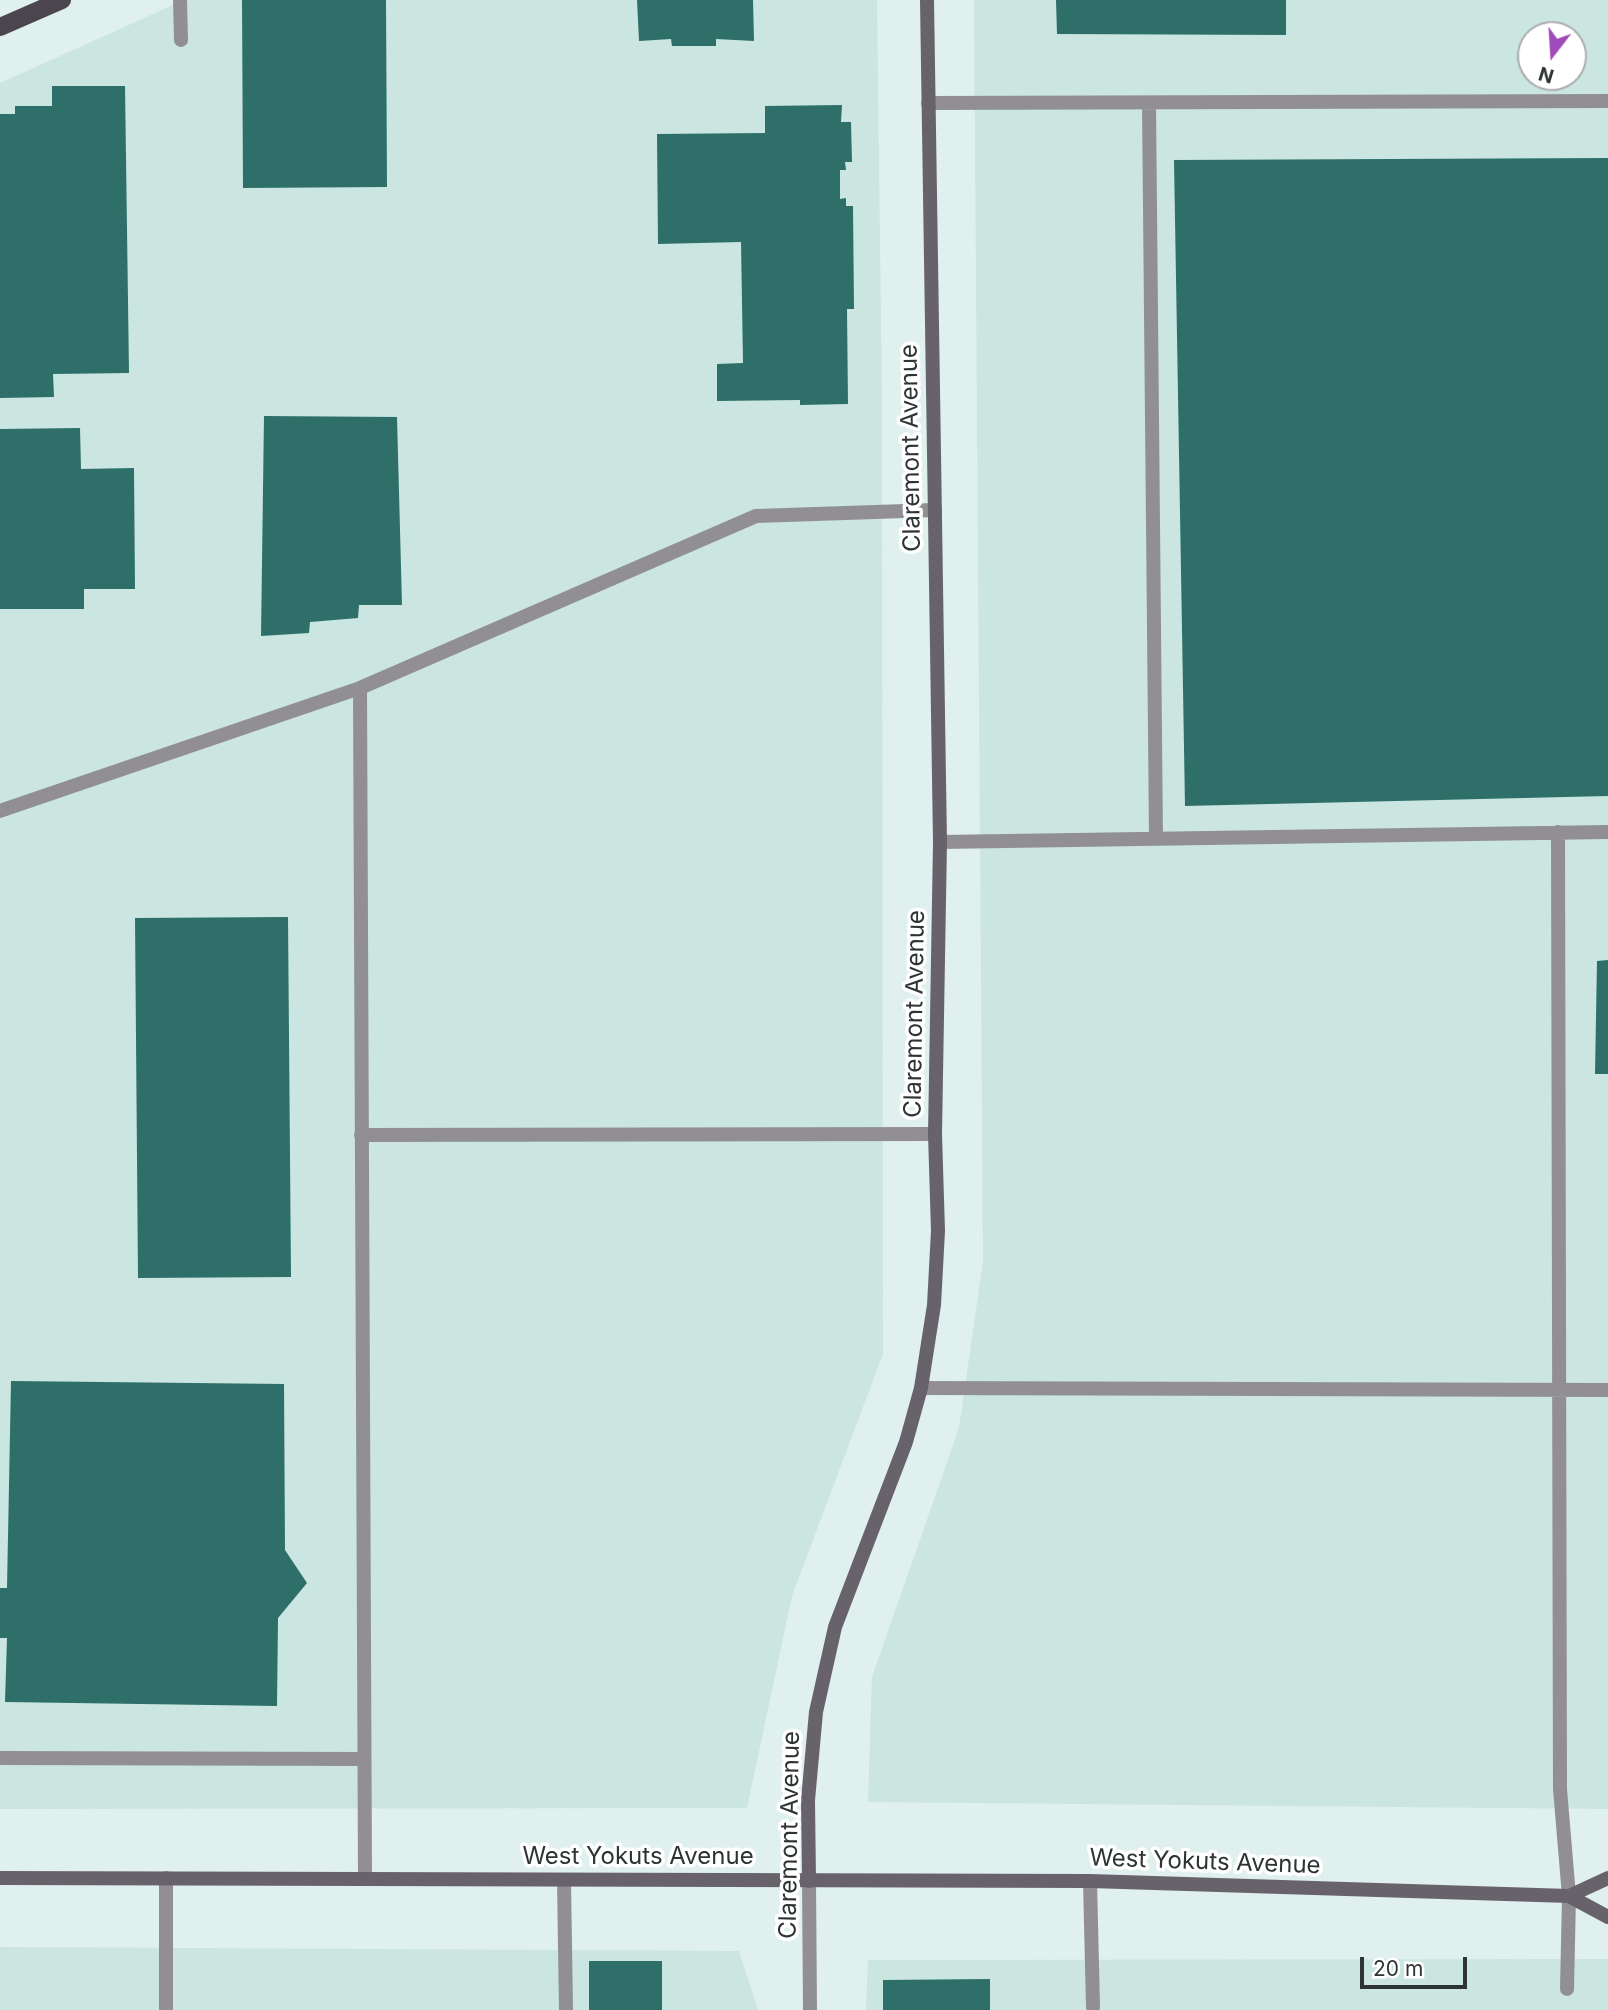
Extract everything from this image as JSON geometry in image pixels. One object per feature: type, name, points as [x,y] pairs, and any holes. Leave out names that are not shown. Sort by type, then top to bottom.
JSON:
[{"type":"main road","points":[[0,27],[62,0]]},
{"type":"street","points":[[180,0],[181,40]]},
{"type":"street","name":"Claremont Avenue","points":[[810,2010],[808,1800],[816,1712],[835,1627],[906,1442],[921,1388],[934,1305],[938,1231],[935,1134],[940,842],[927,0]]},
{"type":"street","points":[[928,103],[1608,102]]},
{"type":"street","points":[[1149,103],[1156,838]]},
{"type":"street","points":[[0,811],[360,688],[756,516],[935,510]]},
{"type":"street","points":[[360,688],[365,1879]]},
{"type":"street","points":[[1558,832],[1560,1789],[1569,1896],[1567,1989]]},
{"type":"street","points":[[940,842],[1608,832]]},
{"type":"street","points":[[362,1135],[935,1134]]},
{"type":"street","points":[[921,1388],[1608,1390]]},
{"type":"street","points":[[0,1759],[363,1759]]},
{"type":"street","name":"West Yokuts Avenue","points":[[0,1878],[1090,1881],[1569,1896],[1608,1917]]},
{"type":"street","points":[[166,1878],[166,2008]]},
{"type":"street","name":"West Yokuts Avenue","points":[[1569,1896],[1608,1878]]},
{"type":"street","points":[[564,1880],[566,2010]]},
{"type":"street","points":[[1090,1881],[1093,2007]]},
{"type":"shaded area","points":[[184,0],[877,0],[882,407],[883,1354],[792,1596],[747,1808],[0,1809],[0,83]]},
{"type":"shaded area","points":[[974,0],[1608,0],[1608,1809],[868,1802],[872,1677],[959,1428],[983,1261]]},
{"type":"shaded area","points":[[0,1947],[739,1951],[758,2010],[0,2010]]},
{"type":"shaded area","points":[[1608,1959],[1608,2010],[866,2010],[868,1960]]},
{"type":"building","points":[[242,0],[386,0],[387,187],[243,188]]},
{"type":"building","points":[[637,0],[753,0],[754,41],[716,39],[716,46],[672,46],[671,39],[639,41]]},
{"type":"building","points":[[1056,0],[1286,0],[1286,35],[1057,34]]},
{"type":"building","points":[[52,86],[125,86],[129,373],[53,374],[54,397],[0,398],[0,114],[15,114],[15,106],[52,106]]},
{"type":"building","points":[[842,105],[841,122],[851,122],[852,162],[845,162],[846,170],[840,170],[840,199],[846,198],[846,206],[853,206],[854,309],[847,309],[848,404],[800,405],[800,400],[717,401],[717,364],[743,363],[741,242],[658,244],[657,134],[765,133],[765,106]]},
{"type":"building","points":[[1608,158],[1608,796],[1185,806],[1174,160]]},
{"type":"building","points":[[264,416],[397,417],[402,605],[359,605],[358,618],[310,622],[309,633],[261,636]]},
{"type":"building","points":[[80,428],[81,469],[134,468],[135,589],[84,589],[84,609],[0,609],[0,429]]},
{"type":"building","points":[[288,917],[291,1277],[138,1278],[135,918]]},
{"type":"building","points":[[1608,960],[1608,1074],[1595,1074],[1597,961]]},
{"type":"building","points":[[11,1381],[284,1384],[285,1550],[307,1583],[278,1618],[277,1706],[5,1702],[7,1638],[0,1638],[0,1588],[7,1588]]},
{"type":"building","points":[[589,1961],[662,1961],[662,2010],[589,2010]]},
{"type":"building","points":[[990,1979],[990,2010],[883,2010],[883,1980]]}]
